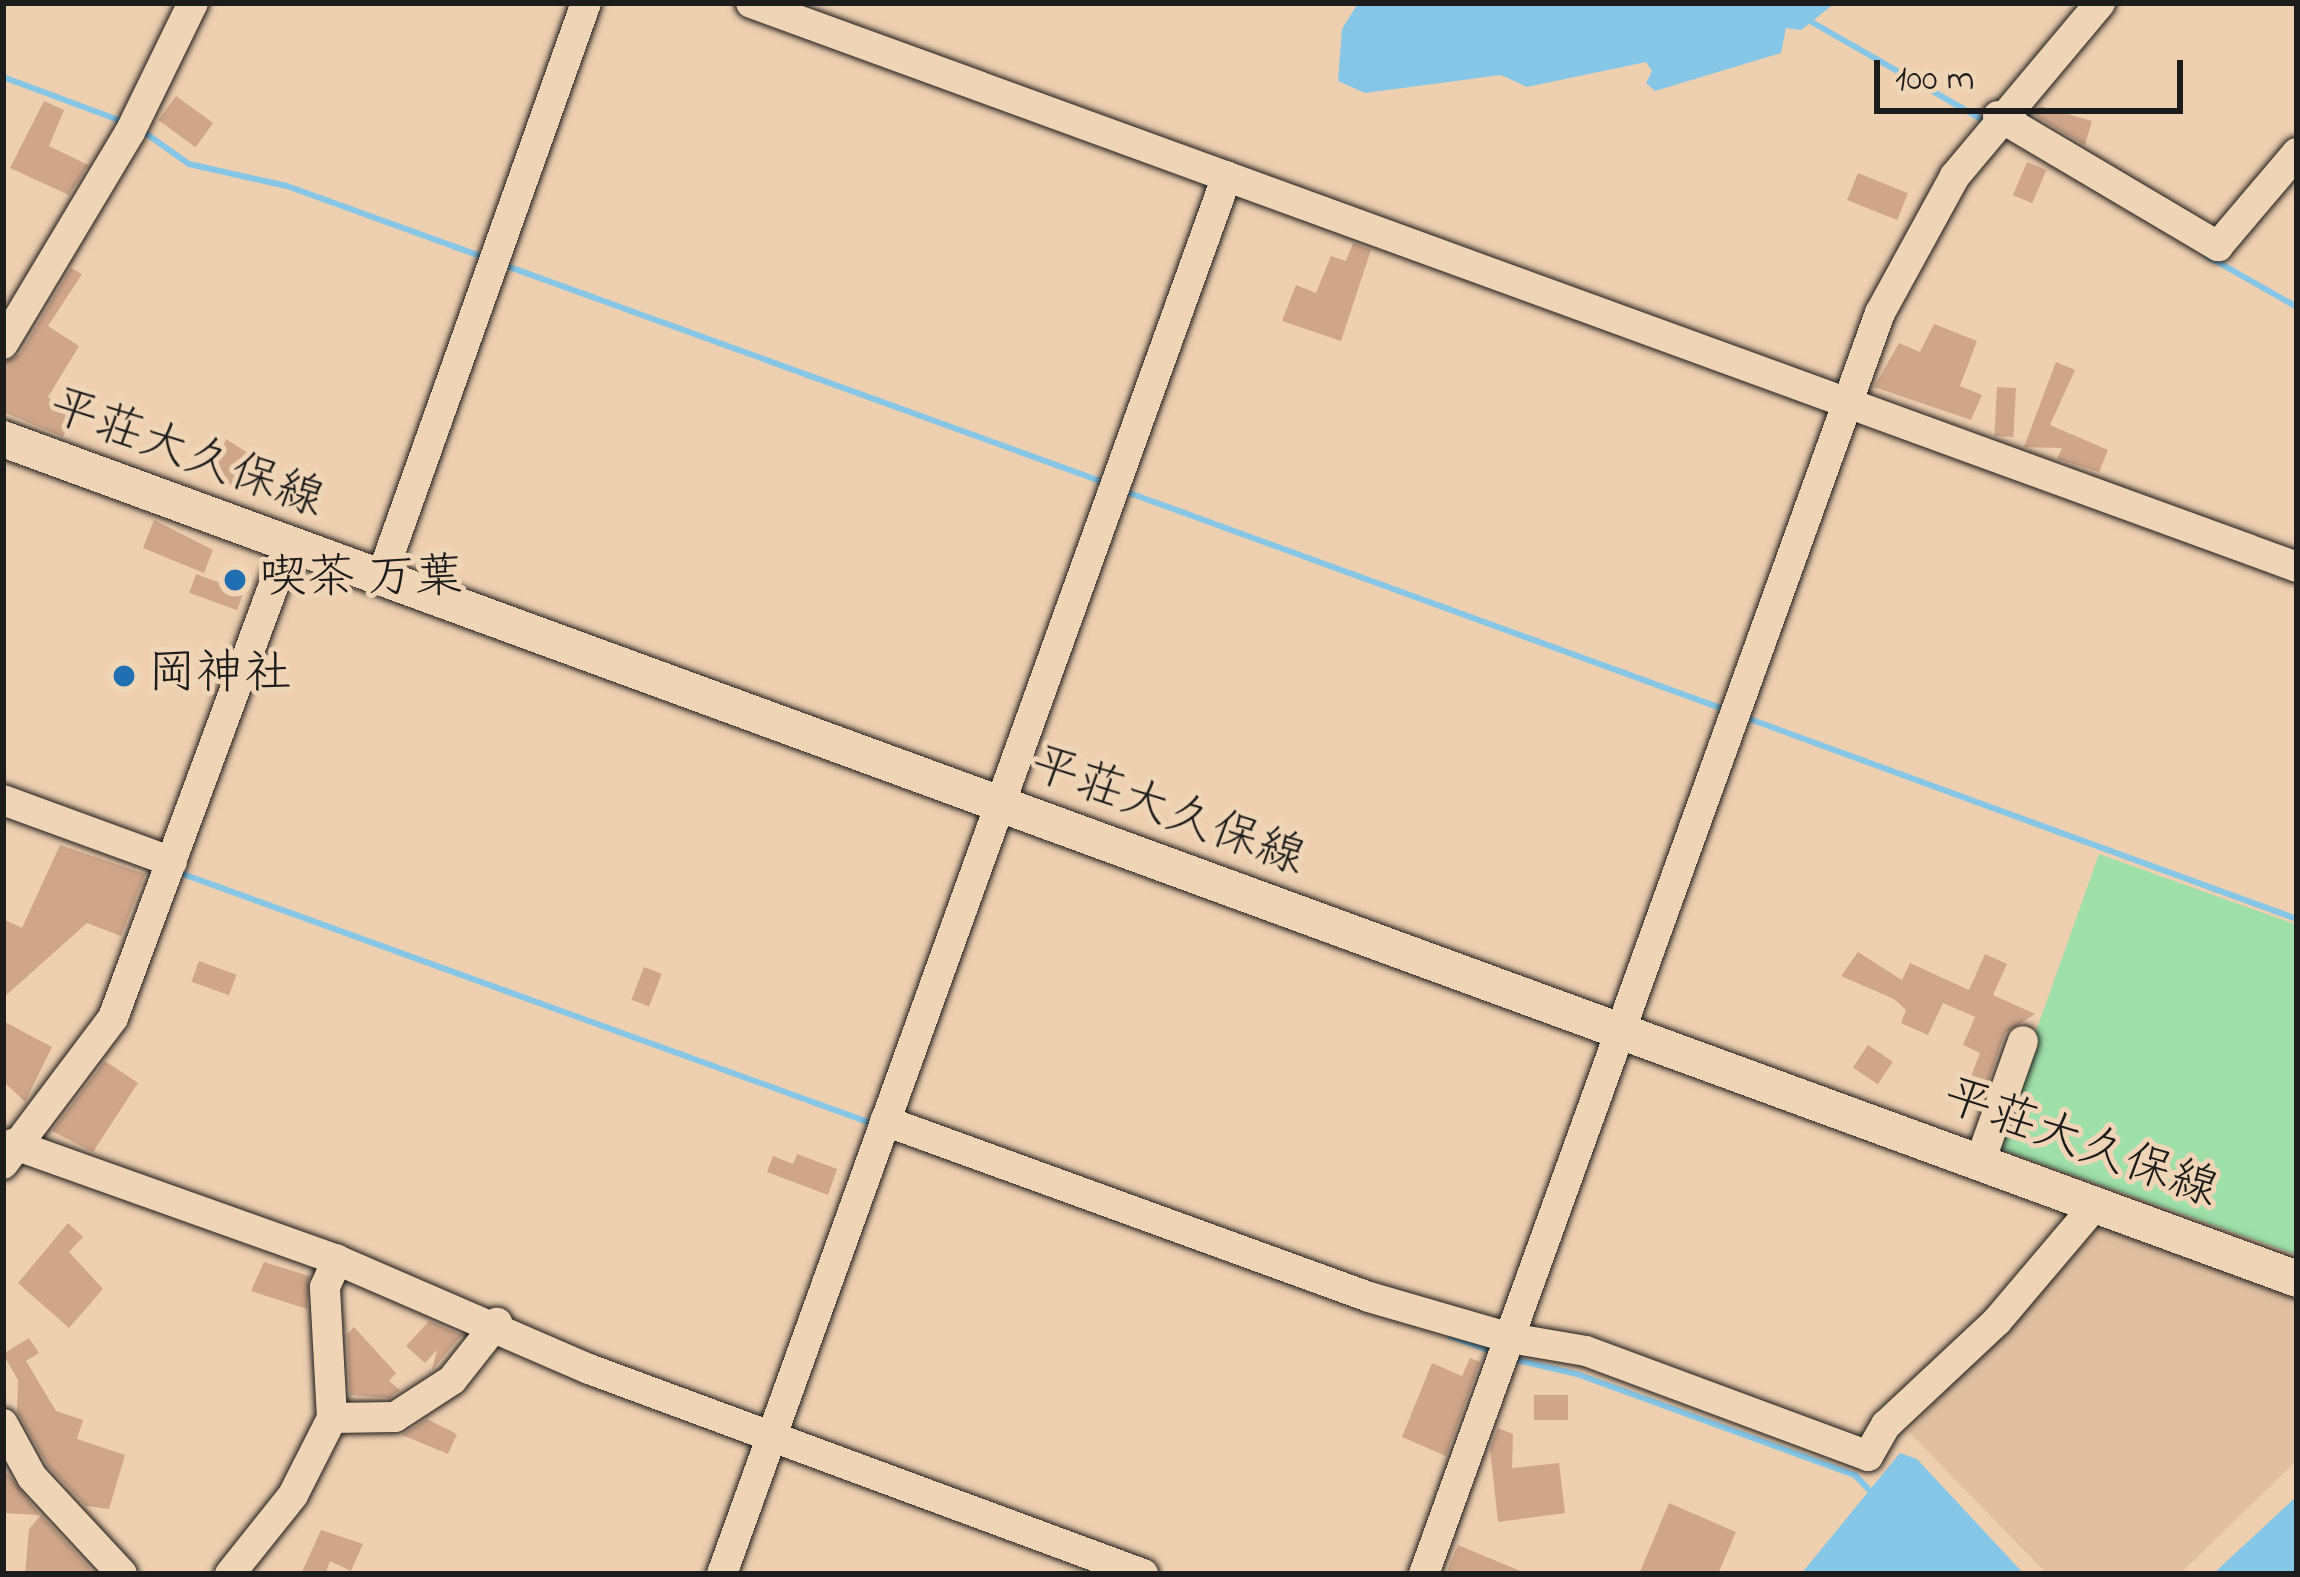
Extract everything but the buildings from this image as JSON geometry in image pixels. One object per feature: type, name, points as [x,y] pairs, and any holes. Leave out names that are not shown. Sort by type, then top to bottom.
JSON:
[{"type":"main road","name":"平荘大久保線","points":[[3,439],[1981,1159],[2297,1279]]},
{"type":"street","points":[[3,344],[130,132],[193,3]]},
{"type":"street","points":[[381,578],[586,3]]},
{"type":"street","points":[[752,3],[2297,567]]},
{"type":"street","points":[[1424,1574],[1844,402],[1915,243],[1998,116],[2100,3]]},
{"type":"street","points":[[1998,116],[2218,246],[2297,153]]},
{"type":"street","points":[[722,1574],[1227,176]]},
{"type":"street","points":[[289,544],[113,1018],[8,1154],[337,1260],[497,1323],[589,1369],[1143,1574]]},
{"type":"street","points":[[3,800],[172,862]]},
{"type":"street","points":[[1981,1159],[2023,1041]]},
{"type":"street","points":[[885,1121],[1370,1297],[1510,1339],[1586,1351],[1868,1456],[1886,1425],[1997,1321],[2097,1203]]},
{"type":"street","points":[[230,1574],[293,1495],[332,1418],[325,1287],[337,1260]]},
{"type":"street","points":[[332,1418],[394,1417],[452,1380],[497,1323]]},
{"type":"street","points":[[3,1424],[32,1477],[122,1574]]},
{"type":"shaded area","points":[[2100,1217],[2297,1294],[2297,1460],[2180,1574],[2047,1574],[1909,1432]]},
{"type":"green space","points":[[2099,854],[2297,925],[2297,1255],[1995,1147]]},
{"type":"water","points":[[1358,3],[1835,3],[1801,30],[1786,28],[1781,53],[1655,91],[1646,83],[1652,71],[1646,62],[1527,87],[1501,75],[1365,93],[1338,81],[1342,29]]},
{"type":"water","points":[[1900,1453],[1917,1459],[2024,1574],[1801,1574]]},
{"type":"water","points":[[2297,1496],[2297,1574],[2213,1574]]},
{"type":"waterway","points":[[1810,21],[1986,122]]},
{"type":"waterway","points":[[3,77],[124,122]]},
{"type":"waterway","points":[[141,130],[189,164],[287,186],[486,258]]},
{"type":"waterway","points":[[2207,256],[2297,307]]},
{"type":"waterway","points":[[504,265],[1106,483]]},
{"type":"waterway","points":[[1124,491],[1726,710]]},
{"type":"waterway","points":[[1744,717],[2297,919]]},
{"type":"waterway","points":[[180,873],[868,1122]]},
{"type":"waterway","points":[[1450,1336],[1494,1352]]},
{"type":"waterway","points":[[1512,1359],[1577,1374],[1855,1475],[1873,1494]]},
{"type":"place","name":"喫茶 万葉","points":[[235,580]]},
{"type":"place","name":"岡神社","points":[[124,676]]}]
